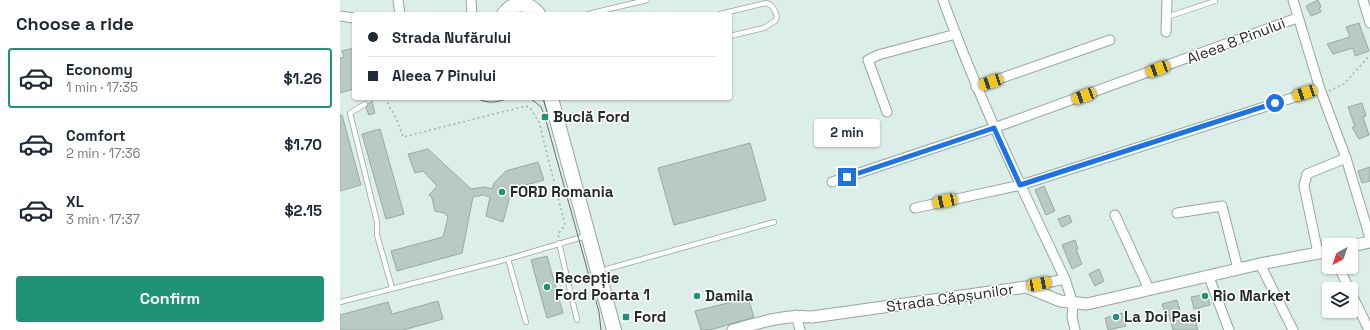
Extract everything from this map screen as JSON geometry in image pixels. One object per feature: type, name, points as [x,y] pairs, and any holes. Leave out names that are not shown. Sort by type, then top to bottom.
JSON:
[{"type":"main road","points":[[506,12],[519,2],[537,9]]},
{"type":"main road","points":[[552,100],[614,330]]},
{"type":"main road","points":[[562,100],[623,330]]},
{"type":"street","points":[[398,0],[400,12]]},
{"type":"street","points":[[471,0],[472,12]]},
{"type":"street","points":[[943,0],[976,87],[1020,185],[1065,279],[1073,304],[1072,318],[1075,330]]},
{"type":"street","points":[[1166,32],[1167,0]]},
{"type":"street","points":[[1293,0],[1297,18],[1321,92],[1346,158],[1370,238]]},
{"type":"street","points":[[1362,0],[1370,23]]},
{"type":"street","points":[[340,16],[352,18]]},
{"type":"street","name":"Aleea 8 Pinului","points":[[832,182],[994,128],[1297,18]]},
{"type":"street","points":[[887,112],[868,60],[878,55],[956,34]]},
{"type":"street","points":[[976,87],[1110,40]]},
{"type":"street","points":[[915,208],[1020,185],[1321,92]]},
{"type":"street","points":[[1322,245],[1304,186],[1307,174],[1346,158]]},
{"type":"street","points":[[1177,213],[1222,206],[1238,269]]},
{"type":"street","points":[[1115,215],[1149,289]]},
{"type":"street","points":[[1358,245],[1370,242]]},
{"type":"street","name":"Strada Căpșunilor","points":[[733,330],[767,320],[796,315],[812,317],[1026,287],[1060,301],[1073,304],[1087,304],[1260,264],[1322,252]]},
{"type":"street","points":[[1260,264],[1293,330]]},
{"type":"street","points":[[1209,277],[1229,330]]},
{"type":"street","points":[[1026,287],[1065,279]]},
{"type":"street","points":[[1358,308],[1368,330]]},
{"type":"street","points":[[796,315],[800,330]]},
{"type":"lane","points":[[596,12],[647,0]]},
{"type":"lane","points":[[1167,17],[1215,1]]},
{"type":"lane","points":[[728,12],[766,3],[773,6],[777,17],[776,21],[771,25],[732,35]]},
{"type":"lane","points":[[365,104],[350,113],[377,222],[377,235],[392,288]]},
{"type":"lane","points":[[606,269],[774,222]]},
{"type":"lane","points":[[340,302],[508,259],[589,234]]},
{"type":"lane","points":[[559,243],[577,320]]},
{"type":"lane","points":[[508,259],[526,322]]},
{"type":"path","points":[[1321,92],[1344,84],[1370,55]]},
{"type":"path","points":[[365,104],[377,100]]},
{"type":"path","points":[[386,100],[397,120],[403,137],[526,106],[530,108],[538,122],[565,225],[558,234],[559,243]]},
{"type":"building","points":[[1318,0],[1321,7],[1319,8],[1321,12],[1311,16],[1306,6]]},
{"type":"building","points":[[1359,23],[1369,51],[1355,56],[1353,48],[1333,54],[1327,44],[1350,37],[1346,27]]},
{"type":"building","points":[[352,48],[352,90],[340,93],[340,58],[344,57],[342,51]]},
{"type":"building","points":[[372,102],[375,113],[369,115],[366,108],[369,103]]},
{"type":"building","points":[[1362,103],[1366,116],[1363,117],[1369,135],[1359,139],[1352,127],[1355,127],[1348,107]]},
{"type":"building","points":[[340,115],[342,115],[361,185],[340,191]]},
{"type":"building","points":[[380,129],[404,214],[386,219],[362,134]]},
{"type":"building","points":[[750,143],[766,200],[674,225],[658,168]]},
{"type":"building","points":[[428,149],[471,189],[484,187],[492,189],[494,183],[506,171],[538,162],[544,180],[519,187],[510,196],[503,222],[486,216],[490,197],[483,195],[473,197],[462,253],[397,271],[391,251],[443,237],[448,217],[444,213],[435,211],[432,198],[429,195],[437,186],[423,171],[415,173],[408,154]]},
{"type":"building","points":[[1370,167],[1370,181],[1362,183],[1358,171]]},
{"type":"building","points":[[1044,186],[1055,211],[1046,215],[1035,190]]},
{"type":"building","points":[[1069,215],[1072,222],[1062,227],[1058,219]]},
{"type":"building","points":[[1075,240],[1078,249],[1076,249],[1082,264],[1072,269],[1062,245]]},
{"type":"building","name":"Recepție Ford Poarta 1","points":[[547,256],[563,313],[547,318],[531,260]]},
{"type":"building","points":[[1099,269],[1104,281],[1095,286],[1089,274]]},
{"type":"building","points":[[1207,294],[1210,305],[1194,309],[1191,297]]},
{"type":"building","points":[[748,298],[754,317],[710,330],[701,330],[695,311]]},
{"type":"building","points":[[1177,300],[1182,318],[1193,314],[1198,330],[1173,330],[1169,315],[1166,315],[1162,304]]},
{"type":"building","points":[[438,301],[443,319],[403,330],[340,330],[340,315],[388,302],[392,314]]},
{"type":"building","points":[[1122,313],[1126,326],[1108,330],[1105,318]]},
{"type":"tram line","points":[[481,100],[485,102],[497,102],[503,100]]},
{"type":"tram line","points":[[532,100],[541,107],[545,117],[599,312],[601,330]]},
{"type":"tram line","points":[[544,100],[547,112]]},
{"type":"place","name":"Buclă Ford","points":[[545,117]]},
{"type":"place","name":"FORD Romania","points":[[502,192]]},
{"type":"place","name":"Recepție Ford Poarta 1","points":[[547,287]]},
{"type":"place","name":"Damila","points":[[697,296]]},
{"type":"place","name":"Rio Market","points":[[1205,296]]},
{"type":"place","name":"Ford","points":[[626,317]]},
{"type":"place","name":"La Doi Pasi","points":[[1116,317]]},
{"type":"route","points":[[847,177],[994,128],[1020,185],[1275,103]]}]
